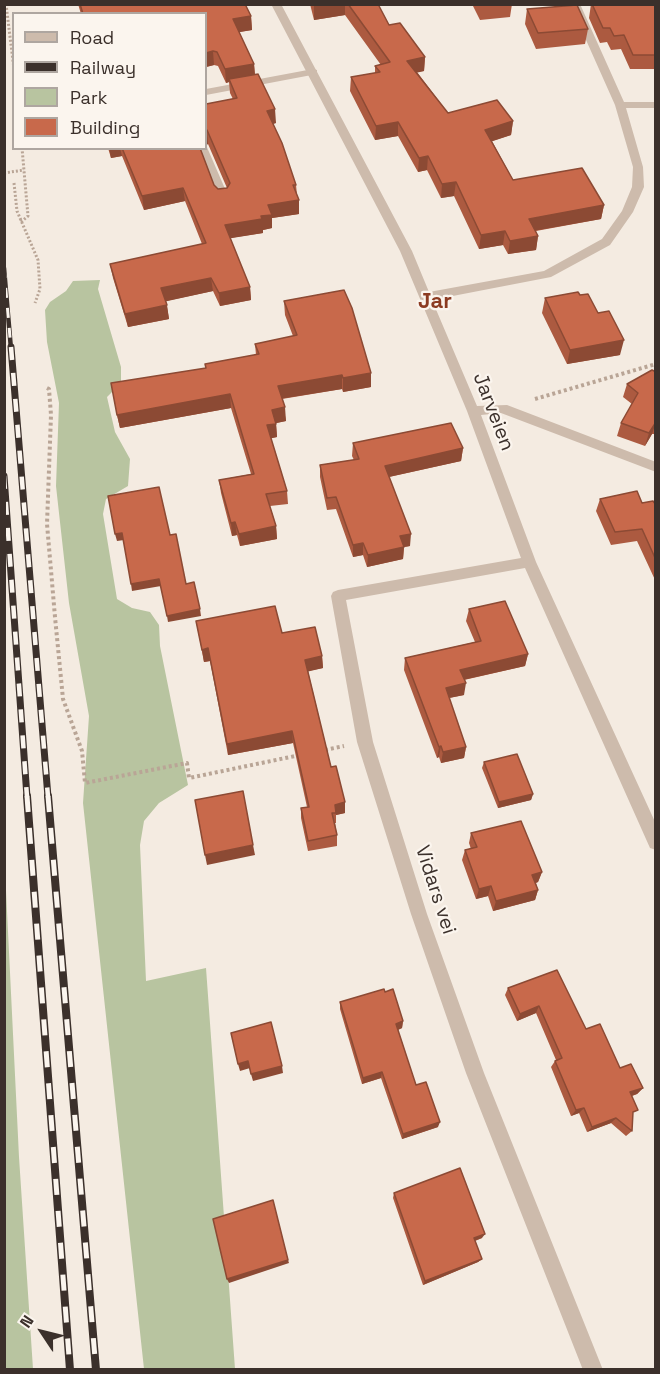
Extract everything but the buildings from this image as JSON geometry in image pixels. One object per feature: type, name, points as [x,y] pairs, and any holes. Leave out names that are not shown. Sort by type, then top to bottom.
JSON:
[{"type":"street","name":"Jarveien","points":[[276,4],[406,251],[473,411],[529,562],[656,843]]},
{"type":"street","points":[[426,297],[547,274],[606,242],[627,212],[638,187],[638,167],[620,105],[575,4]]},
{"type":"street","points":[[207,92],[312,72]]},
{"type":"street","points":[[620,105],[656,105]]},
{"type":"street","points":[[204,150],[223,198]]},
{"type":"street","points":[[473,411],[502,408],[656,467]]},
{"type":"street","name":"Vidars vei","points":[[529,562],[338,596],[365,742],[419,914],[475,1073],[593,1370]]},
{"type":"path","points":[[6,4],[12,54]]},
{"type":"path","points":[[21,222],[28,216],[22,150]]},
{"type":"path","points":[[4,173],[24,170]]},
{"type":"path","points":[[14,183],[15,202],[21,222],[38,260],[40,289],[35,303]]},
{"type":"path","points":[[502,408],[656,364]]},
{"type":"path","points":[[47,388],[49,389],[51,415],[47,524],[55,617],[63,699],[82,751],[85,783],[187,763],[189,778],[307,754]]},
{"type":"path","points":[[318,751],[365,742]]},
{"type":"green space","points":[[100,280],[98,289],[121,367],[121,383],[107,397],[115,432],[130,459],[128,486],[106,499],[103,514],[117,599],[132,608],[150,612],[159,625],[160,646],[188,785],[159,803],[144,821],[140,845],[146,981],[206,968],[235,1369],[144,1369],[83,803],[89,716],[69,603],[56,486],[59,403],[47,342],[45,310],[50,302],[66,291],[73,281]]},
{"type":"green space","points":[[5,870],[19,1157],[33,1369],[5,1369]]},
{"type":"railway","points":[[4,268],[11,349]]},
{"type":"railway","points":[[11,347],[48,797]]},
{"type":"railway","points":[[4,476],[27,797]]},
{"type":"railway","points":[[27,796],[70,1370]]},
{"type":"railway","points":[[48,796],[96,1370]]},
{"type":"district","name":"Jar","points":[[435,302]]}]
